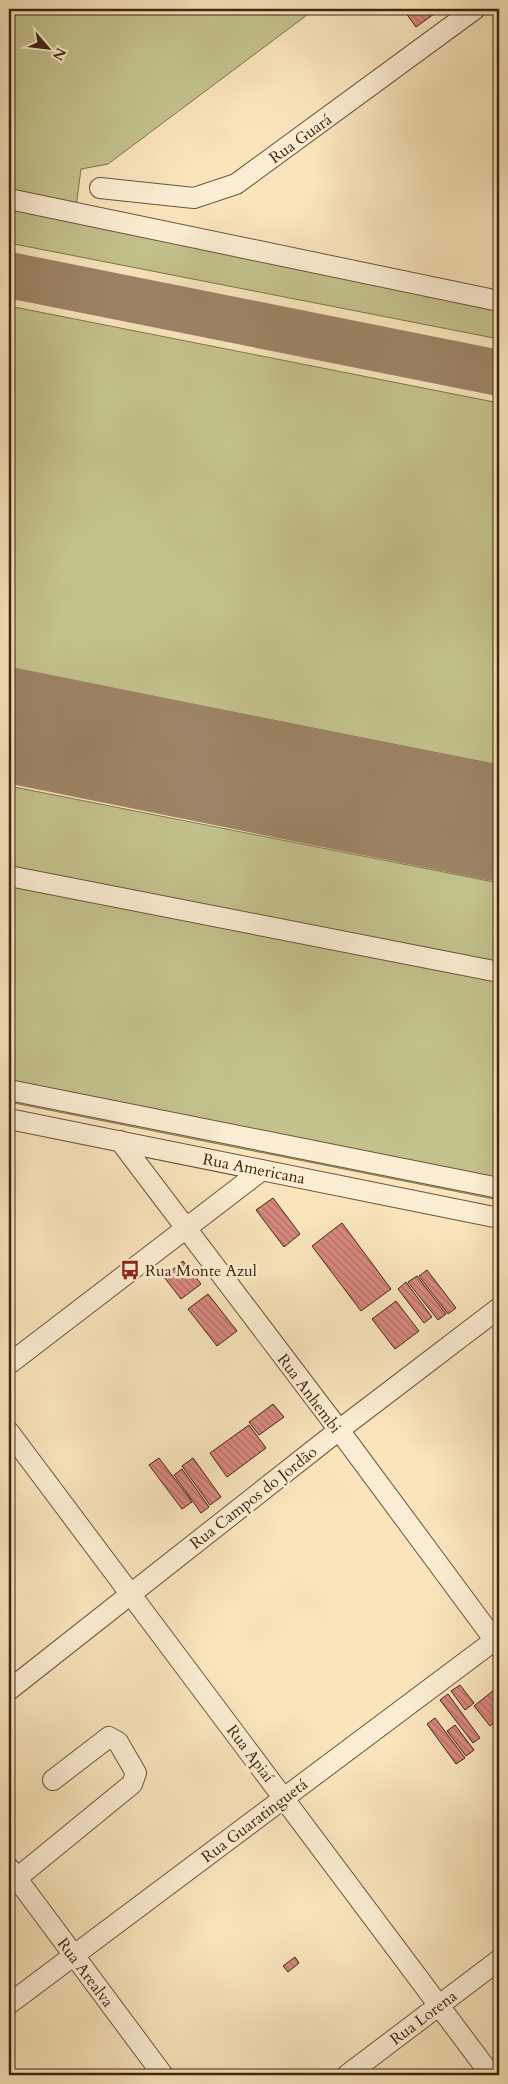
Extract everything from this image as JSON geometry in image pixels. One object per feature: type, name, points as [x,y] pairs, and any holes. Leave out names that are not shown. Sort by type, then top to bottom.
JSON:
[{"type":"street","name":"Rua Guará","points":[[100,188],[194,198],[236,184],[475,9]]},
{"type":"street","points":[[9,199],[499,301]]},
{"type":"street","points":[[9,876],[499,972]]},
{"type":"street","points":[[9,1090],[499,1188]]},
{"type":"street","name":"Rua Americana","points":[[9,1119],[499,1218]]},
{"type":"street","name":"Rua Anhembi","points":[[120,1141],[498,1641]]},
{"type":"street","points":[[9,1364],[262,1170]]},
{"type":"street","name":"Rua Campos do Jordão","points":[[9,1690],[338,1430],[499,1308]]},
{"type":"street","name":"Rua Apiaí","points":[[9,1432],[491,2075]]},
{"type":"street","name":"Rua Guaratinguetá","points":[[9,2004],[284,1797],[498,1641]]},
{"type":"street","points":[[13,1873],[132,1784],[136,1773],[118,1742],[109,1737],[53,1780]]},
{"type":"street","name":"Rua Arealva","points":[[13,1873],[163,2075]]},
{"type":"street","name":"Rua Lorena","points":[[347,2075],[499,1960]]},
{"type":"shaded area","points":[[9,9],[315,9],[108,164],[81,169],[76,207],[499,291],[499,339],[9,243]]},
{"type":"shaded area","points":[[9,306],[499,403],[499,765],[9,668]]},
{"type":"shaded area","points":[[9,786],[499,883],[499,1200],[9,1102]]},
{"type":"building","points":[[403,9],[430,9],[434,14],[416,27]]},
{"type":"building","points":[[273,1198],[300,1234],[284,1247],[256,1210]]},
{"type":"building","points":[[342,1223],[391,1289],[361,1311],[312,1246]]},
{"type":"building","points":[[183,1261],[201,1284],[181,1299],[164,1277]]},
{"type":"building","points":[[427,1270],[456,1308],[448,1314],[419,1276]]},
{"type":"building","points":[[417,1276],[446,1314],[438,1320],[408,1282]]},
{"type":"building","points":[[406,1282],[432,1317],[424,1323],[398,1289]]},
{"type":"building","points":[[208,1294],[237,1331],[217,1346],[188,1309]]},
{"type":"building","points":[[396,1301],[419,1331],[395,1349],[372,1319]]},
{"type":"building","points":[[273,1404],[284,1417],[259,1435],[249,1422]]},
{"type":"building","points":[[249,1425],[266,1448],[227,1477],[210,1453]]},
{"type":"building","points":[[159,1458],[192,1502],[182,1509],[149,1465]]},
{"type":"building","points":[[193,1458],[221,1497],[210,1505],[182,1466]]},
{"type":"building","points":[[182,1469],[209,1507],[201,1513],[174,1475]]},
{"type":"building","points":[[460,1685],[474,1703],[465,1710],[451,1691]]},
{"type":"building","points":[[499,1686],[499,1696],[497,1698],[499,1701],[499,1719],[490,1726],[474,1706]]},
{"type":"building","points":[[448,1694],[480,1738],[473,1743],[440,1700]]},
{"type":"building","points":[[435,1718],[465,1758],[456,1764],[427,1724]]},
{"type":"building","points":[[455,1725],[474,1750],[466,1756],[447,1731]]},
{"type":"building","points":[[295,1957],[299,1963],[288,1972],[283,1966]]},
{"type":"taxiway","points":[[9,275],[499,373]]},
{"type":"runway","points":[[9,725],[499,824]]},
{"type":"place","name":"Rua Monte Azul","points":[[130,1270]]}]
